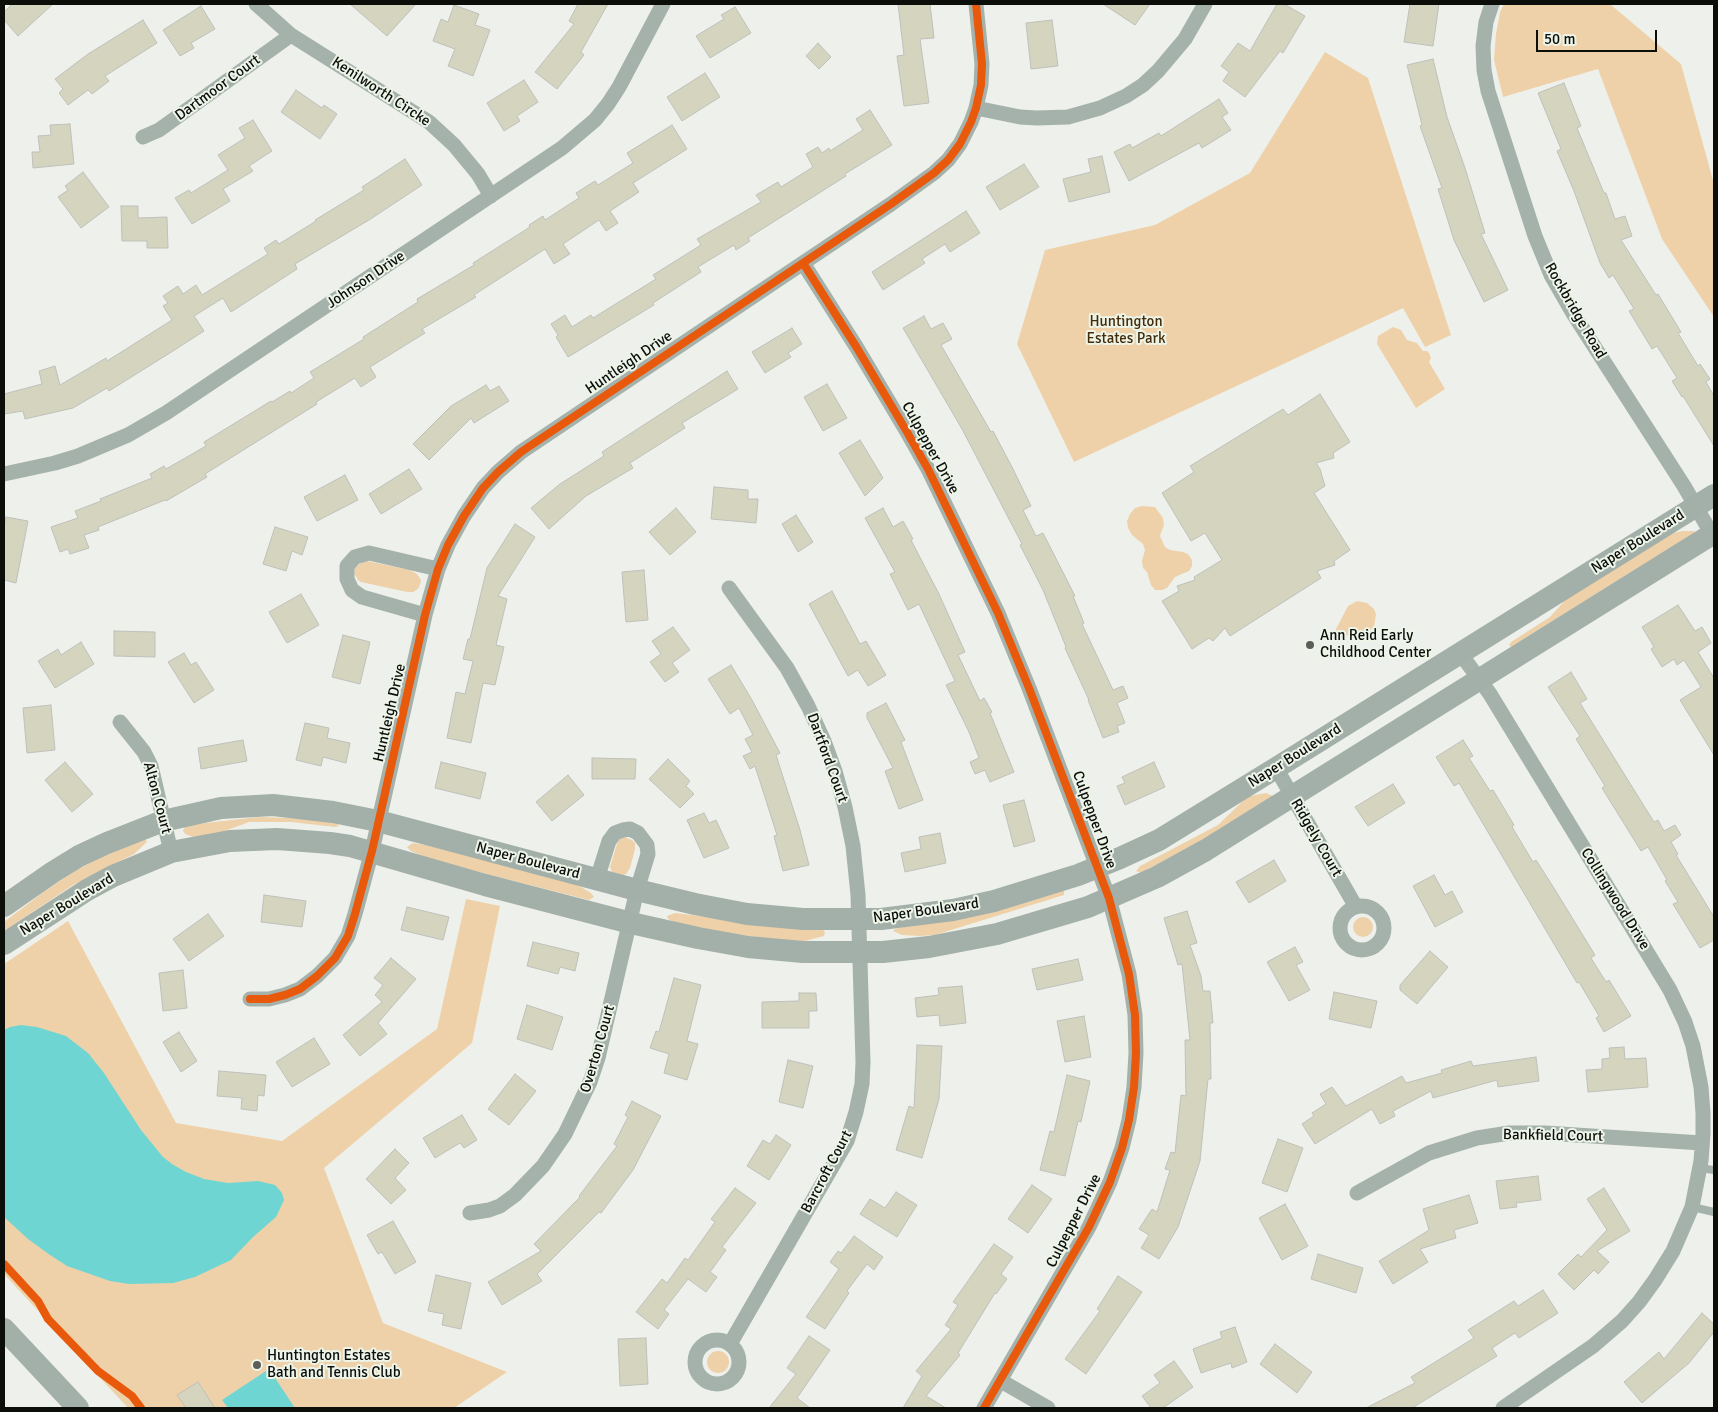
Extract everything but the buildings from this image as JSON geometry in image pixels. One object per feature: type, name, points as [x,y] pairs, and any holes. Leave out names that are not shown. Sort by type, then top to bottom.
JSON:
[{"type":"main road","name":"Naper Boulevard","points":[[4,906],[79,856],[163,821],[221,808],[273,805],[334,812],[378,821],[638,890],[695,904],[748,914],[803,919],[859,920],[912,916],[986,903],[1045,886],[1096,868],[1159,840],[1705,500]]},
{"type":"main road","name":"Naper Boulevard","points":[[4,944],[87,890],[113,876],[171,852],[230,841],[277,839],[330,843],[372,852],[485,885],[631,923],[748,947],[803,952],[883,952],[929,947],[997,934],[1059,917],[1109,898],[1157,877],[1206,850],[1714,535]]},
{"type":"main road","points":[[4,1329],[78,1408]]},
{"type":"street","name":"Kenilworth Circke","points":[[256,4],[291,35],[429,122],[454,145],[478,174],[491,196]]},
{"type":"street","name":"Johnson Drive","points":[[4,474],[62,461],[100,448],[128,435],[166,413],[562,148],[595,120],[608,104],[663,4]]},
{"type":"street","name":"Huntleigh Drive","points":[[250,999],[269,999],[300,989],[317,976],[335,958],[348,936],[372,852],[438,568],[464,516],[483,488],[521,452],[934,174],[960,144],[976,108],[981,85],[982,64],[976,4]]},
{"type":"street","points":[[976,108],[1020,117],[1037,118],[1068,117],[1100,108],[1126,96],[1143,85],[1158,71],[1185,39],[1205,4]]},
{"type":"street","name":"Rockbridge Road","points":[[1492,4],[1486,22],[1483,46],[1484,70],[1488,91],[1535,236],[1552,275],[1574,315],[1705,500],[1714,535]]},
{"type":"street","name":"Dartmoor Court","points":[[143,136],[159,130],[291,35]]},
{"type":"street","name":"Culpepper Drive","points":[[803,263],[858,348],[907,432],[928,470],[998,614],[1029,688],[1109,898],[1129,974],[1135,1015],[1136,1053],[1129,1120],[1122,1148],[1099,1208],[984,1408]]},
{"type":"street","points":[[426,615],[362,597],[352,590],[347,579],[347,566],[355,557],[368,553],[438,568]]},
{"type":"street","name":"Dartford Court","points":[[729,588],[787,668],[808,706],[835,771],[853,846],[858,895],[860,952]]},
{"type":"street","name":"Collingwood Drive","points":[[1460,653],[1490,694],[1670,990],[1685,1022],[1697,1066],[1703,1113],[1702,1143],[1707,1169],[1673,1251],[1639,1302],[1622,1321],[1593,1346],[1503,1408]]},
{"type":"street","name":"Alton Court","points":[[120,722],[144,752],[151,766],[171,852]]},
{"type":"street","name":"Ridgely Court","points":[[1276,768],[1356,907]]},
{"type":"street","name":"Overton Court","points":[[470,1214],[500,1206],[516,1195],[543,1166],[565,1134],[581,1103],[598,1058],[648,854],[647,845],[638,833],[630,829],[623,830],[615,834],[608,841],[597,879]]},
{"type":"street","name":"Barcroft Court","points":[[730,1344],[847,1141],[856,1112],[863,1069],[860,952]]},
{"type":"street","name":"Bankfield Court","points":[[1357,1193],[1429,1153],[1477,1138],[1509,1133],[1545,1133],[1702,1143]]},
{"type":"street","points":[[1001,1381],[1048,1408]]},
{"type":"lane","points":[[1692,1207],[1714,1212]]},
{"type":"green space","points":[[1504,4],[1610,4],[1681,64],[1714,184],[1714,317],[1662,239],[1598,69],[1503,97],[1494,60],[1496,34],[1500,12]]},
{"type":"green space","name":"Huntington Estates Park","points":[[1325,52],[1368,78],[1451,335],[1425,347],[1403,308],[1074,462],[1017,344],[1045,250],[1155,225],[1250,173]]},
{"type":"green space","points":[[1393,327],[1401,330],[1407,340],[1417,343],[1423,351],[1429,353],[1431,358],[1429,362],[1445,389],[1416,408],[1377,344],[1378,336]]},
{"type":"green space","points":[[1142,506],[1155,507],[1163,518],[1164,525],[1160,536],[1165,547],[1188,554],[1192,560],[1192,566],[1189,571],[1175,577],[1167,588],[1162,590],[1155,590],[1151,585],[1147,572],[1143,568],[1142,561],[1145,550],[1143,544],[1132,535],[1128,528],[1127,521],[1130,514],[1135,508]]},
{"type":"green space","points":[[1694,531],[1695,533],[1511,647],[1509,645],[1550,617],[1569,596],[1673,533]]},
{"type":"green space","points":[[367,561],[410,570],[417,574],[421,580],[418,589],[413,592],[407,592],[361,582],[354,573],[355,568]]},
{"type":"green space","points":[[1357,601],[1367,603],[1374,609],[1376,614],[1374,627],[1364,634],[1338,636],[1335,631],[1348,606]]},
{"type":"green space","points":[[1266,793],[1273,796],[1222,831],[1141,873],[1136,871],[1140,866],[1218,825],[1250,796]]},
{"type":"green space","points":[[259,817],[336,822],[339,826],[291,822],[249,822],[214,835],[196,838],[185,834],[183,831],[187,825]]},
{"type":"green space","points":[[144,837],[147,842],[134,854],[73,885],[4,931],[4,922],[76,870]]},
{"type":"green space","points":[[624,837],[635,843],[635,849],[630,868],[623,875],[612,872],[610,867],[617,844]]},
{"type":"green space","points":[[413,843],[566,881],[581,887],[594,897],[589,900],[431,860],[411,851],[407,847]]},
{"type":"green space","points":[[1064,890],[1064,895],[935,935],[902,935],[893,931],[895,929]]},
{"type":"green space","points":[[466,899],[500,906],[472,1043],[324,1168],[383,1323],[507,1372],[454,1408],[128,1408],[4,1274],[4,964],[68,921],[176,1123],[282,1141],[437,1029]]},
{"type":"green space","points":[[675,913],[823,930],[825,932],[824,936],[801,942],[721,933],[668,919],[667,916]]},
{"type":"green space","points":[[1359,917],[1367,917],[1373,923],[1373,931],[1367,937],[1359,937],[1353,931],[1353,923]]},
{"type":"green space","points":[[718,1351],[726,1354],[729,1362],[726,1370],[718,1373],[710,1370],[707,1362],[710,1354]]},
{"type":"water","points":[[21,1025],[37,1027],[66,1036],[88,1053],[104,1073],[141,1130],[163,1157],[172,1164],[204,1179],[228,1183],[258,1181],[275,1185],[282,1193],[284,1200],[276,1217],[231,1260],[195,1277],[173,1283],[129,1284],[110,1281],[67,1266],[28,1239],[4,1217],[4,1030]]},
{"type":"water","points":[[269,1369],[295,1408],[228,1408],[222,1400]]},
{"type":"cycle path","points":[[250,999],[269,999],[300,989],[317,976],[335,958],[348,936],[372,851],[425,615],[438,569],[448,545],[464,516],[483,488],[521,452],[891,204],[934,173],[948,160],[960,144],[971,122],[981,85],[982,64],[976,4]]},
{"type":"cycle path","points":[[803,263],[857,348],[928,469],[998,613],[1029,688],[1109,898],[1129,974],[1135,1015],[1136,1053],[1134,1087],[1122,1148],[1110,1182],[1089,1227],[984,1408]]},
{"type":"cycle path","points":[[4,1264],[38,1301],[48,1319],[98,1371],[132,1396],[141,1408]]},
{"type":"place","name":"Ann Reid Early Childhood Center","points":[[1310,645]]},
{"type":"place","name":"Huntington Estates Bath and Tennis Club","points":[[257,1365]]}]
